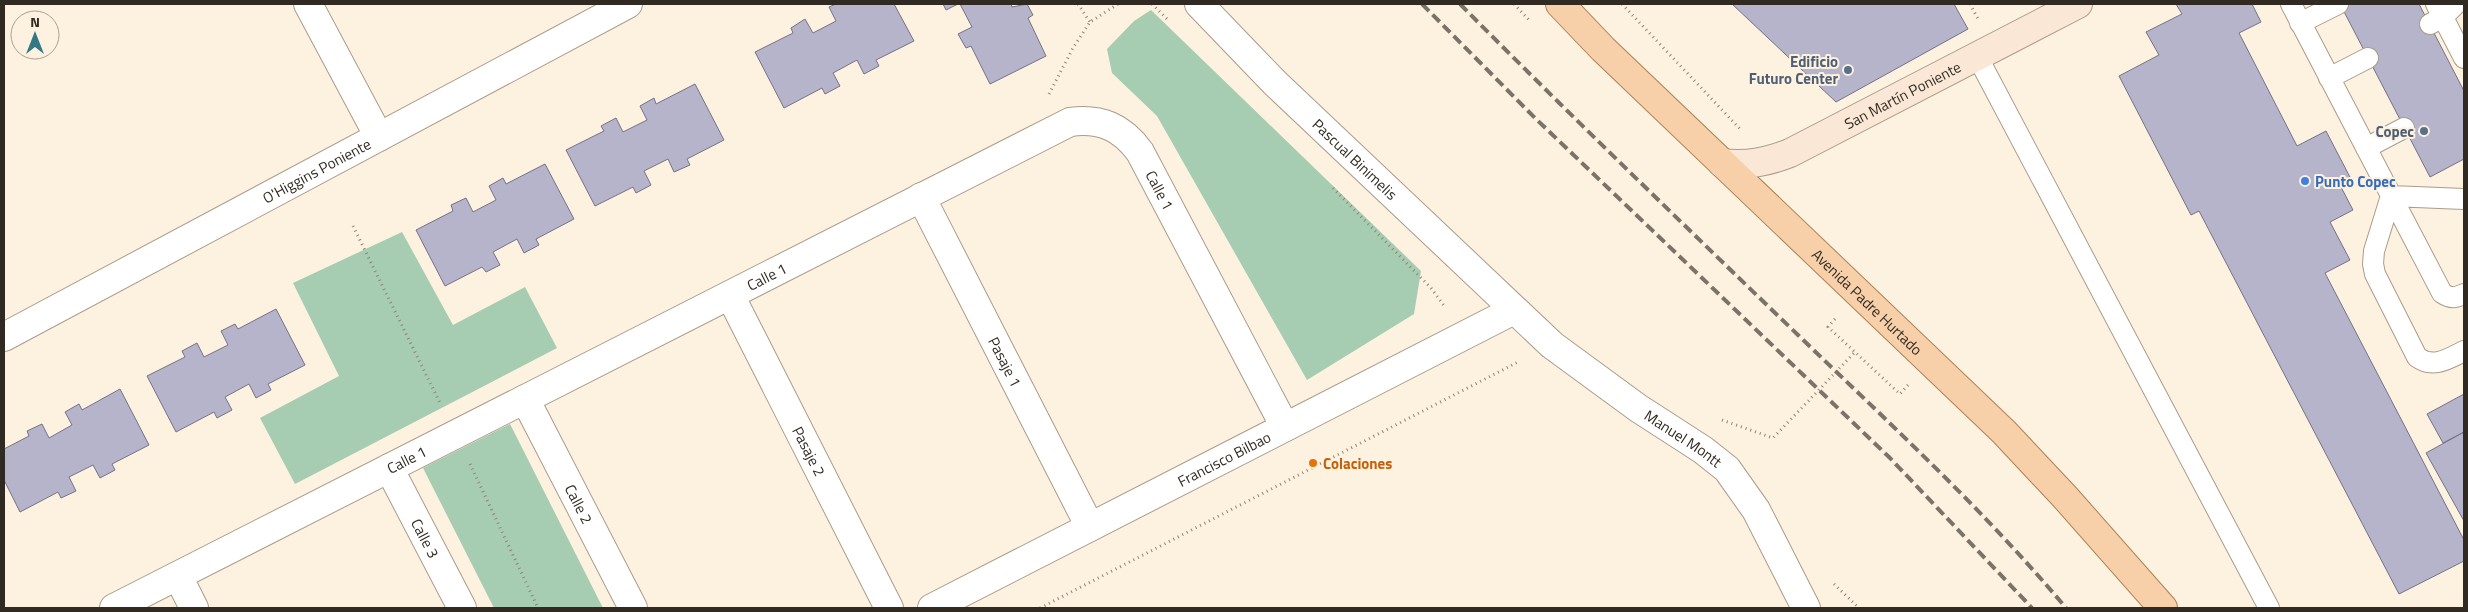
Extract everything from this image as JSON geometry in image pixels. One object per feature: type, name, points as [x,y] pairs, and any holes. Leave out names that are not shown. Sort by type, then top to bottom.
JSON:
[{"type":"main road","name":"Avenida Padre Hurtado","points":[[1560,4],[1603,49],[2004,432],[2065,497],[2163,608]]},
{"type":"main road","name":"San Martín Poniente","points":[[1722,163],[1753,164],[1790,153],[2078,4]]},
{"type":"street","points":[[308,4],[379,137]]},
{"type":"street","name":"O'Higgins Poniente","points":[[4,337],[628,4]]},
{"type":"street","name":"Pascual Binimelis","points":[[1199,4],[1275,83],[1514,310]]},
{"type":"street","name":"Calle 1","points":[[114,608],[1070,122],[1087,120],[1103,122],[1118,129],[1130,139],[1140,152],[1285,427]]},
{"type":"street","name":"Pasaje 1","points":[[921,197],[1090,527]]},
{"type":"street","name":"Pasaje 2","points":[[730,294],[889,608]]},
{"type":"street","name":"Manuel Montt","points":[[1514,310],[1552,344],[1638,408],[1703,450],[1727,469],[1756,510],[1806,608]]},
{"type":"street","name":"Francisco Bilbao","points":[[932,608],[973,599],[1090,527],[1514,310]]},
{"type":"street","name":"Calle 2","points":[[525,399],[633,608]]},
{"type":"street","name":"Calle 3","points":[[389,468],[462,608]]},
{"type":"street","points":[[178,576],[194,608]]},
{"type":"lane","points":[[2290,4],[2442,293],[2448,297],[2456,298],[2464,294]]},
{"type":"lane","points":[[2300,23],[2338,4]]},
{"type":"lane","points":[[2441,12],[2464,58]]},
{"type":"lane","points":[[1977,56],[2269,608]]},
{"type":"lane","points":[[2328,78],[2368,58]]},
{"type":"lane","points":[[2366,148],[2404,128]]},
{"type":"lane","points":[[2391,196],[2464,199]]},
{"type":"lane","points":[[2391,196],[2374,251],[2375,274],[2416,357],[2425,363],[2434,364],[2464,351]]},
{"type":"path","points":[[1078,4],[1090,22]]},
{"type":"path","points":[[1055,129],[1041,107],[1073,48],[1090,22],[1118,4]]},
{"type":"path","points":[[1152,4],[1173,25]]},
{"type":"path","points":[[1327,182],[1431,288],[1448,311]]},
{"type":"path","points":[[1837,317],[1828,328],[1900,394],[1908,385]]},
{"type":"path","points":[[1040,608],[1552,344]]},
{"type":"path","points":[[1720,419],[1773,438],[1854,352]]},
{"type":"green space","points":[[1151,10],[1421,271],[1414,314],[1307,380],[1157,116],[1112,73],[1107,49],[1134,21]]},
{"type":"green space","points":[[402,232],[453,325],[525,287],[557,348],[295,484],[260,418],[339,376],[293,283]]},
{"type":"green space","points":[[510,424],[603,608],[494,608],[423,468]]},
{"type":"building","points":[[836,4],[894,4],[914,41],[876,60],[879,66],[864,74],[857,60],[833,73],[840,86],[825,94],[822,88],[784,108],[755,52],[793,33],[791,28],[805,19],[813,33],[836,21],[829,7]]},
{"type":"building","points":[[943,4],[958,4],[946,10]]},
{"type":"building","points":[[960,4],[1011,4],[1012,7],[1027,4],[1033,15],[1028,18],[1046,56],[990,84],[971,46],[966,48],[958,34],[972,27]]},
{"type":"building","name":"Edificio Futuro Center","points":[[1732,4],[1954,4],[1968,29],[1836,102]]},
{"type":"building","points":[[2176,4],[2252,4],[2261,22],[2239,33],[2297,146],[2326,131],[2352,181],[2341,187],[2353,210],[2330,222],[2350,260],[2325,273],[2464,540],[2464,561],[2399,594],[2199,211],[2191,215],[2119,76],[2159,55],[2146,32],[2182,14]]},
{"type":"building","points":[[2340,4],[2419,4],[2464,91],[2464,159],[2430,177]]},
{"type":"building","points":[[695,84],[724,140],[687,159],[690,165],[674,172],[668,159],[644,171],[651,185],[636,193],[633,187],[595,206],[566,150],[604,131],[601,126],[616,118],[623,132],[647,120],[640,106],[654,98],[656,104]]},
{"type":"building","points":[[545,164],[574,219],[536,239],[539,245],[524,253],[517,239],[493,252],[500,265],[486,272],[482,267],[445,286],[416,230],[453,211],[451,205],[466,198],[473,212],[496,200],[489,186],[503,178],[506,184]]},
{"type":"building","points":[[276,309],[305,365],[268,384],[271,390],[256,398],[249,384],[225,397],[232,410],[217,418],[214,412],[176,432],[147,376],[185,357],[182,351],[197,343],[204,357],[228,345],[221,331],[235,324],[238,329]]},
{"type":"building","points":[[120,389],[149,445],[112,464],[115,470],[100,478],[93,465],[69,477],[76,491],[61,498],[58,492],[20,512],[4,480],[4,449],[29,436],[27,431],[42,424],[49,438],[72,425],[65,412],[79,404],[82,410]]},
{"type":"building","points":[[2464,394],[2464,432],[2443,443],[2427,414]]},
{"type":"building","points":[[2464,432],[2464,521],[2426,453]]},
{"type":"railway","points":[[1422,4],[1536,119],[1890,458],[2032,608]]},
{"type":"railway","points":[[1460,4],[1628,170],[1936,468],[2035,572],[2066,608]]},
{"type":"place","name":"Edificio Futuro Center","points":[[1848,70]]},
{"type":"place","name":"Copec","points":[[2424,131]]},
{"type":"place","name":"Punto Copec","points":[[2305,181]]},
{"type":"place","name":"Colaciones","points":[[1313,463]]}]
